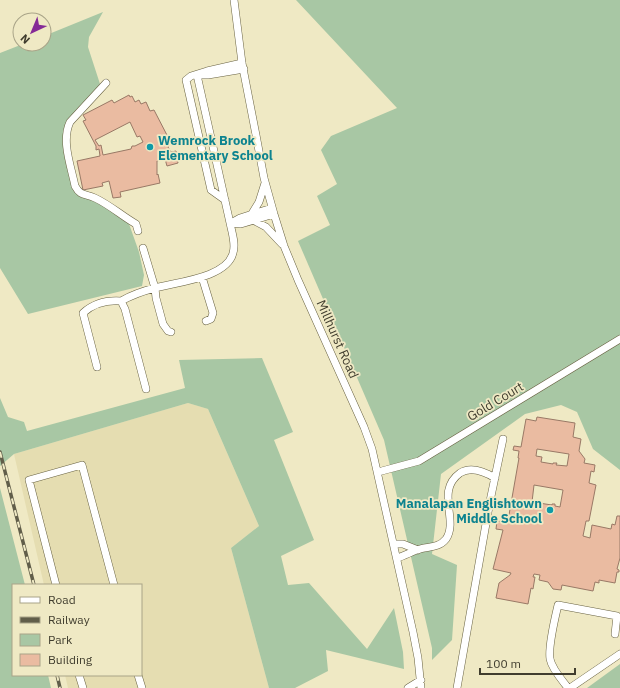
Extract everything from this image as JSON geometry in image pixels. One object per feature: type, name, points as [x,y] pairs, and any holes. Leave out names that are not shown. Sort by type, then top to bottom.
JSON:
[{"type":"street","name":"Millhurst Road","points":[[234,0],[243,66],[273,211],[284,246],[364,427],[378,472],[394,544],[418,658],[421,684]]},
{"type":"street","points":[[225,200],[211,190],[186,80],[191,76],[197,75],[206,70],[243,66]]},
{"type":"street","points":[[98,367],[83,313],[90,307],[112,300],[121,301],[134,294],[220,270],[229,263],[233,254],[234,243],[230,223],[197,75]]},
{"type":"street","points":[[106,83],[70,122],[66,130],[65,139],[75,186],[78,192],[94,197],[136,224],[138,231]]},
{"type":"street","points":[[252,218],[266,183]]},
{"type":"street","points":[[230,223],[241,224],[252,218],[273,211]]},
{"type":"street","points":[[252,218],[266,227],[284,246]]},
{"type":"street","points":[[143,248],[155,288],[163,324],[168,331],[171,332]]},
{"type":"street","points":[[202,276],[213,313],[211,319],[206,321]]},
{"type":"street","points":[[121,301],[125,309],[146,389]]},
{"type":"street","name":"Gold Court","points":[[378,472],[419,461],[620,339]]},
{"type":"street","points":[[457,688],[503,439]]},
{"type":"street","points":[[56,584],[29,480],[82,465],[114,584]]},
{"type":"street","points":[[397,558],[418,550],[435,547],[446,538],[450,530],[449,486],[455,477],[465,470],[476,470],[489,474],[495,478]]},
{"type":"street","points":[[394,544],[403,544],[418,550]]},
{"type":"street","points":[[615,634],[617,616],[558,605],[550,650],[550,659],[569,688],[620,654]]},
{"type":"street","points":[[79,676],[83,688]]},
{"type":"street","points":[[138,676],[142,688]]},
{"type":"street","points":[[408,688],[421,684]]},
{"type":"shaded area","points":[[188,403],[208,409],[259,526],[231,548],[269,688],[68,688],[65,676],[142,676],[142,584],[44,584],[14,454]]},
{"type":"green space","points":[[296,0],[620,0],[620,470],[593,449],[577,412],[561,405],[525,414],[441,474],[432,554],[457,565],[452,640],[432,660],[432,648],[384,440],[298,241],[330,225],[317,196],[337,184],[321,150],[331,136],[397,108]]},
{"type":"green space","points":[[103,12],[89,37],[88,47],[100,84],[63,132],[70,172],[78,194],[97,200],[128,221],[139,252],[144,275],[142,286],[28,314],[0,268],[0,53],[12,48],[12,52],[52,52],[52,33]]},
{"type":"green space","points":[[262,358],[293,432],[274,440],[314,540],[281,556],[288,585],[309,583],[367,649],[394,608],[403,652],[404,669],[326,650],[328,671],[295,688],[269,688],[231,548],[259,526],[208,409],[188,403],[14,454],[0,466],[0,398],[8,417],[24,422],[27,431],[185,388],[179,360]]},
{"type":"green space","points":[[0,488],[25,584],[12,584],[12,676],[48,676],[51,688],[0,688]]},
{"type":"green space","points":[[620,664],[620,688],[587,688]]},
{"type":"building","name":"Wemrock Brook Elementary School","points":[[129,95],[130,97],[132,96],[135,102],[139,100],[141,104],[146,102],[150,111],[154,110],[169,139],[166,140],[171,152],[176,151],[178,163],[167,166],[165,159],[157,161],[157,175],[158,174],[160,183],[120,192],[121,197],[113,198],[109,181],[102,183],[103,186],[83,190],[77,161],[100,156],[99,149],[96,150],[96,146],[83,121],[86,120],[83,115],[112,100],[114,103]],"holes":[[[130,122],[137,137],[140,136],[143,142],[132,146],[131,149],[103,155],[101,145],[99,146],[95,140]]]},
{"type":"building","name":"Manalapan Englishtown Middle School","points":[[537,417],[575,423],[573,437],[581,439],[579,451],[585,459],[584,463],[595,465],[594,472],[591,471],[589,483],[596,485],[589,521],[586,521],[583,536],[590,538],[592,525],[611,529],[612,524],[615,525],[617,516],[620,516],[620,558],[617,569],[619,572],[617,572],[615,583],[599,580],[599,583],[595,582],[593,591],[562,585],[561,590],[553,589],[548,582],[539,580],[540,575],[534,574],[533,589],[531,588],[528,604],[496,598],[499,583],[511,573],[493,569],[503,530],[496,529],[497,521],[504,522],[502,521],[503,514],[509,515],[519,458],[519,451],[513,450],[514,446],[521,447],[526,419],[536,421]],"holes":[[[537,449],[569,454],[567,466],[556,465],[557,463],[553,464],[541,462],[542,457],[536,456]],[[534,485],[563,490],[560,507],[555,506],[555,504],[552,505],[532,502]]]},
{"type":"railway","points":[[0,452],[34,584]]},
{"type":"railway","points":[[57,676],[60,688]]},
{"type":"place","name":"Wemrock Brook Elementary School","points":[[150,147]]},
{"type":"place","name":"Manalapan Englishtown Middle School","points":[[550,510]]}]
